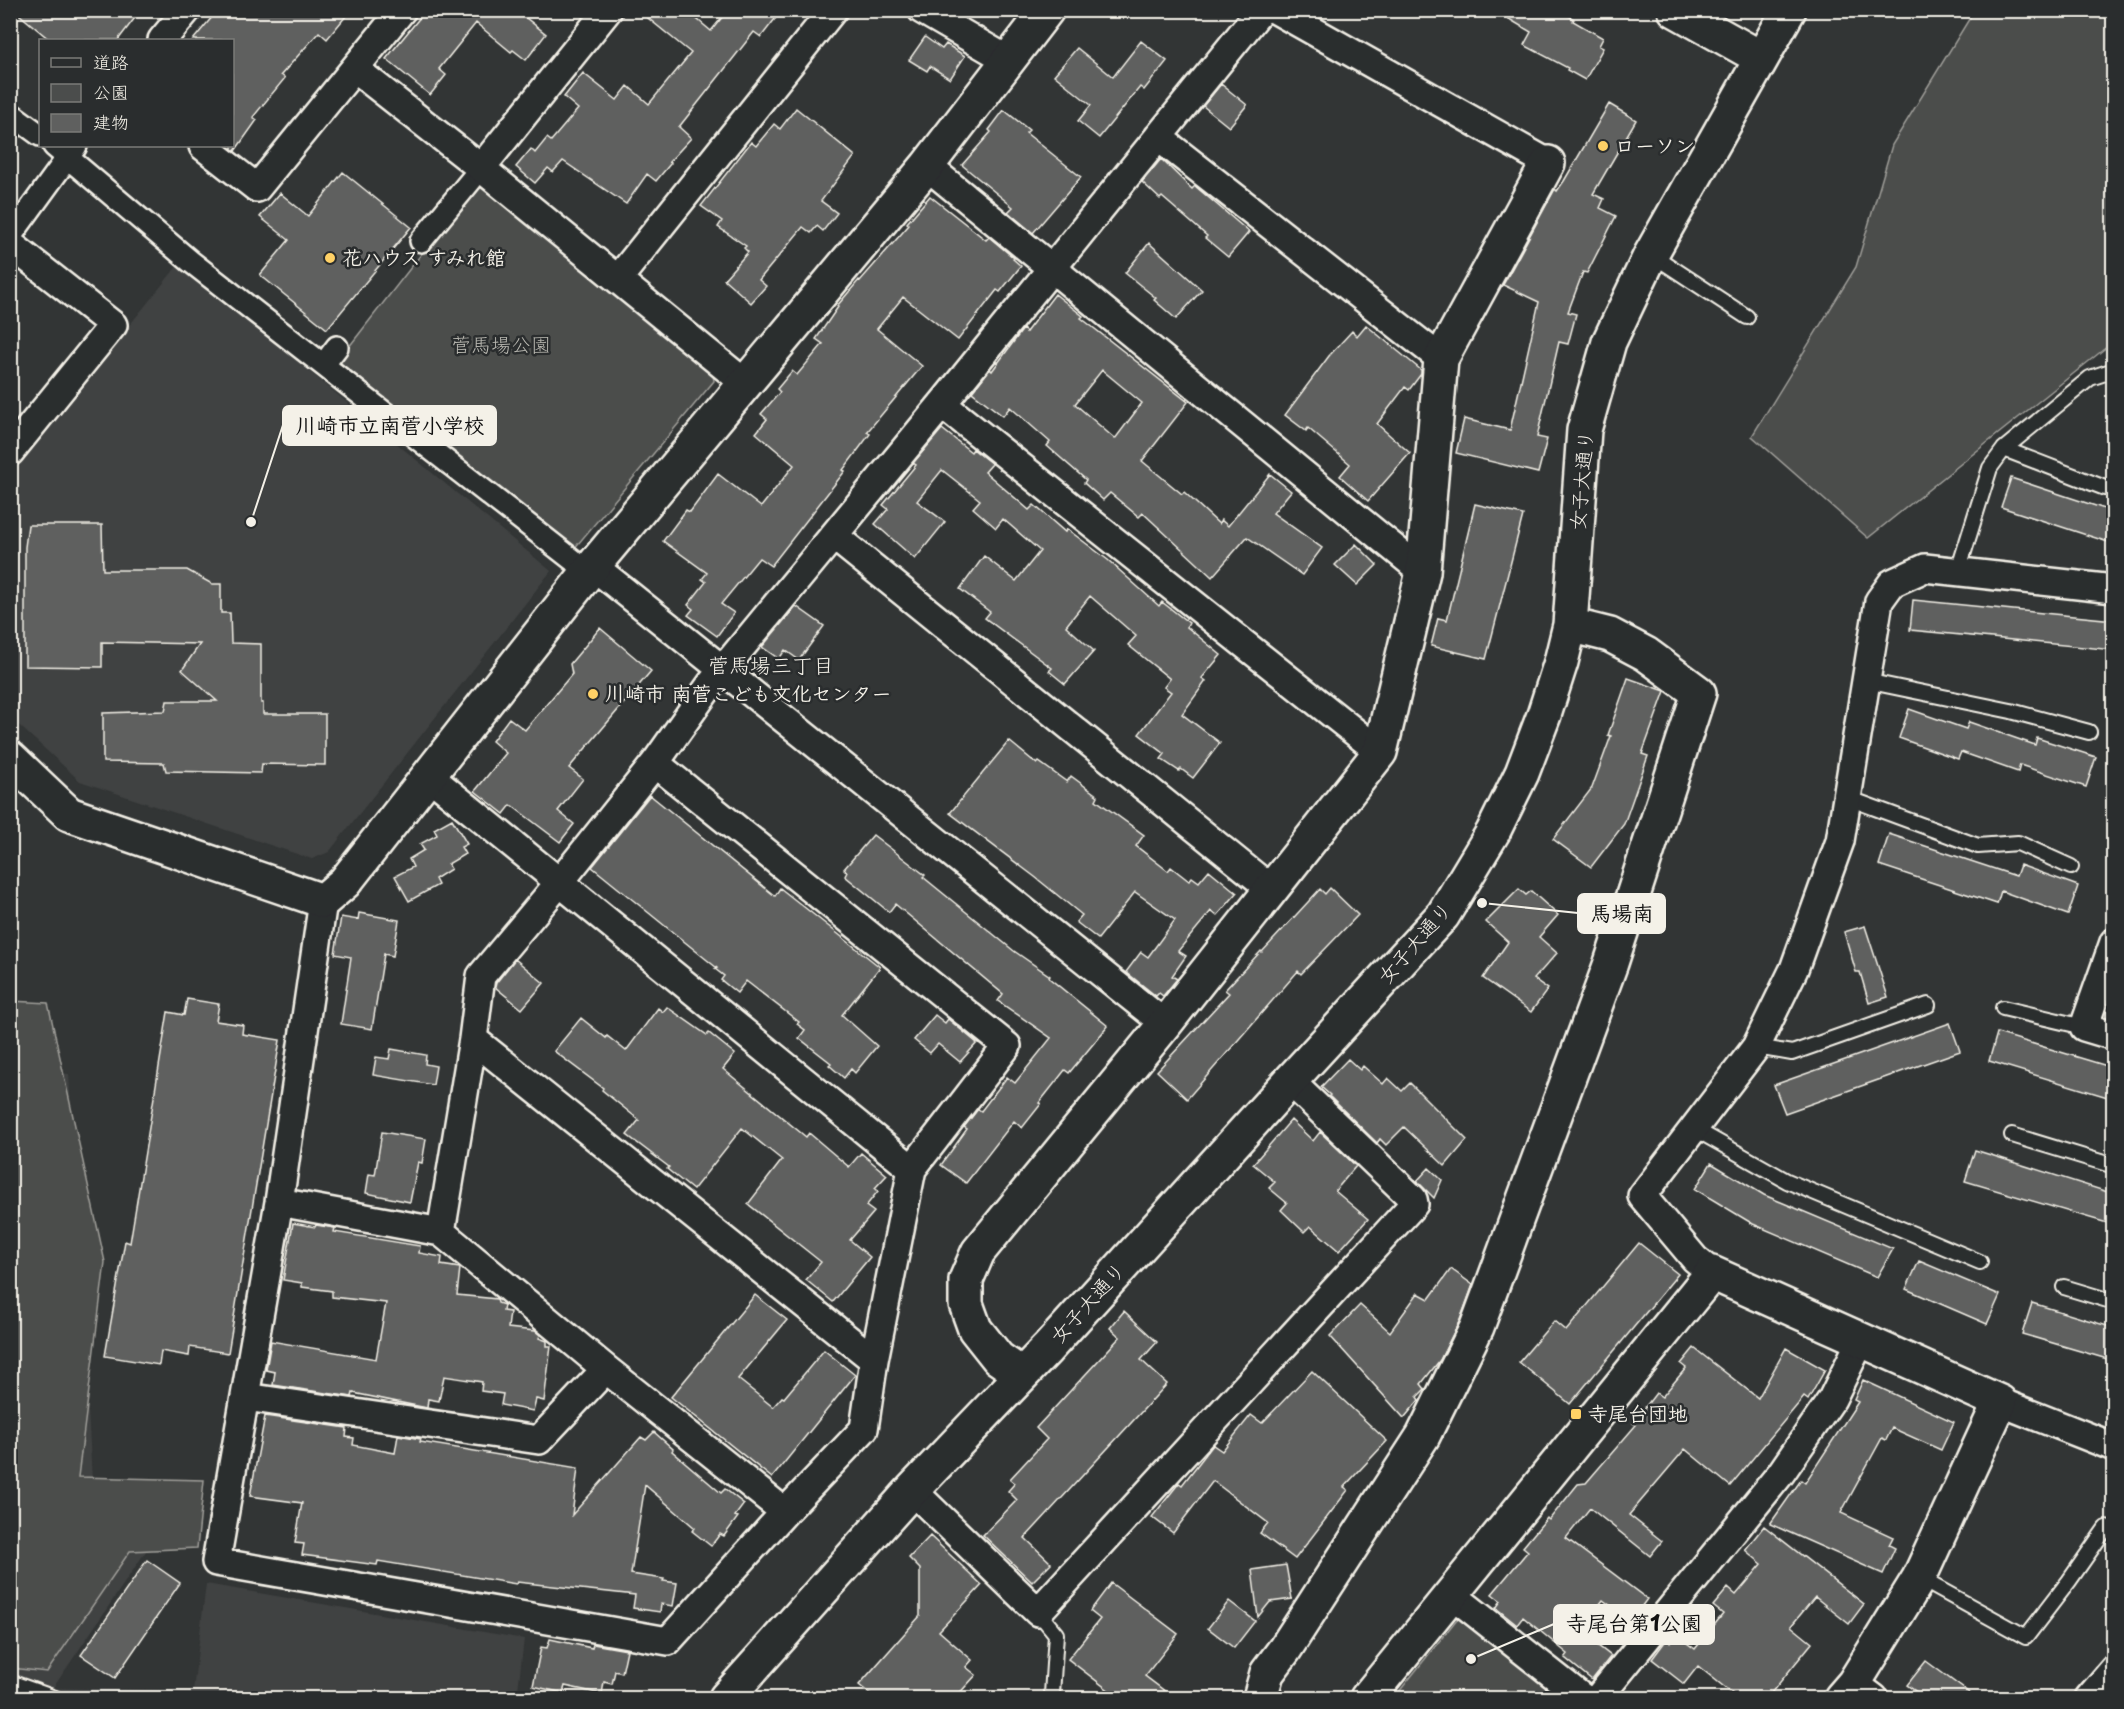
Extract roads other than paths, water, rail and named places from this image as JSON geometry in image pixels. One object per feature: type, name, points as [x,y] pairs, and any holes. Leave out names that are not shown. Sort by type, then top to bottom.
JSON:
[{"type":"street","points":[[163,39],[187,10]]},
{"type":"street","points":[[204,147],[257,188],[402,10]]},
{"type":"street","points":[[422,241],[608,10]]},
{"type":"street","points":[[618,279],[833,10]]},
{"type":"street","points":[[922,10],[1008,60]]},
{"type":"street","points":[[655,763],[1007,1046],[912,1169],[874,1360],[864,1429],[668,1641],[216,1562],[279,1202],[323,901],[345,882],[429,776],[583,563],[746,384],[927,166],[1047,10]]},
{"type":"street","points":[[441,1232],[473,1039],[481,976],[655,763],[722,670],[942,404],[1261,10]]},
{"type":"street","points":[[1021,1374],[998,1358],[975,1329],[966,1304],[966,1280],[978,1252],[1164,1024],[1380,752],[1423,572],[1441,359],[1548,163],[1276,10]]},
{"type":"street","points":[[1675,10],[1761,58]]},
{"type":"street","name":"女子大通り","points":[[726,1698],[912,1490],[1047,1349],[1290,1080],[1443,915],[1493,831],[1522,773],[1561,662],[1570,625],[1584,430],[1609,342],[1652,254],[1789,10]]},
{"type":"street","points":[[355,69],[481,168],[746,384]]},
{"type":"street","points":[[10,112],[39,134]]},
{"type":"street","points":[[1158,137],[1441,359]]},
{"type":"street","points":[[10,237],[66,149],[190,261],[722,670],[1164,1024]]},
{"type":"street","points":[[927,166],[1423,572]]},
{"type":"street","points":[[10,244],[113,325],[10,452]]},
{"type":"street","points":[[324,364],[337,347]]},
{"type":"street","points":[[942,404],[1380,752]]},
{"type":"street","points":[[834,536],[1271,889]]},
{"type":"street","points":[[2114,589],[1925,568],[1892,583],[1879,601],[1840,841],[1794,969],[1756,1047],[1642,1196],[1695,1259],[1712,1273],[2000,1402],[2114,1447]]},
{"type":"street","points":[[1260,1698],[1267,1673],[1285,1649],[1423,1436],[1477,1327],[1611,963],[1700,693],[1646,654],[1610,635],[1570,625]]},
{"type":"street","points":[[10,758],[69,814],[323,901]]},
{"type":"street","points":[[429,776],[912,1169]]},
{"type":"street","points":[[2114,942],[2084,1027],[2114,1036]]},
{"type":"street","points":[[473,1039],[874,1360]]},
{"type":"street","points":[[912,1490],[1038,1612],[1414,1204],[1413,1199],[1290,1080]]},
{"type":"street","points":[[279,1202],[441,1232],[606,1369],[786,1512]]},
{"type":"street","points":[[1367,1698],[1712,1273]]},
{"type":"street","points":[[1598,1698],[1780,1473],[1832,1399],[1861,1340]]},
{"type":"street","points":[[246,1397],[539,1440],[606,1369]]},
{"type":"street","points":[[1857,1693],[1919,1578],[2000,1402]]},
{"type":"street","points":[[1450,1593],[1583,1698]]},
{"type":"street","points":[[2089,1698],[2114,1669]]},
{"type":"lane","points":[[1652,254],[1747,317]]},
{"type":"lane","points":[[1958,571],[1990,468],[2004,450],[2090,378],[2114,370]]},
{"type":"lane","points":[[2004,450],[2105,488],[2114,489]]},
{"type":"lane","points":[[1866,681],[2011,711],[2089,732]]},
{"type":"lane","points":[[1848,798],[1978,846],[2018,843],[2071,867]]},
{"type":"lane","points":[[1756,1047],[1792,1053],[1928,1005]]},
{"type":"lane","points":[[2003,1008],[2084,1027]]},
{"type":"lane","points":[[1693,1128],[1787,1181],[1980,1262]]},
{"type":"lane","points":[[2012,1135],[2114,1167]]},
{"type":"lane","points":[[2064,1287],[2114,1302]]},
{"type":"lane","points":[[1919,1578],[2026,1637],[2106,1528]]},
{"type":"lane","points":[[1038,1612],[1056,1634],[1052,1694]]},
{"type":"lane","points":[[10,1682],[56,1698]]},
{"type":"place","name":"ローソン","points":[[1603,146]]},
{"type":"place","name":"花ハウス すみれ館","points":[[330,258]]},
{"type":"place","name":"川崎市立南菅小学校","points":[[251,522]]},
{"type":"place","name":"川崎市 南菅こども文化センター","points":[[593,694]]},
{"type":"place","name":"馬場南","points":[[1482,903]]},
{"type":"place","name":"寺尾台団地","points":[[1576,1414]]},
{"type":"place","name":"寺尾台第1公園","points":[[1471,1659]]},
{"type":"district","name":"菅馬場三丁目","points":[[771,666]]},
{"type":"park label","name":"菅馬場公園","points":[[501,345]]}]
